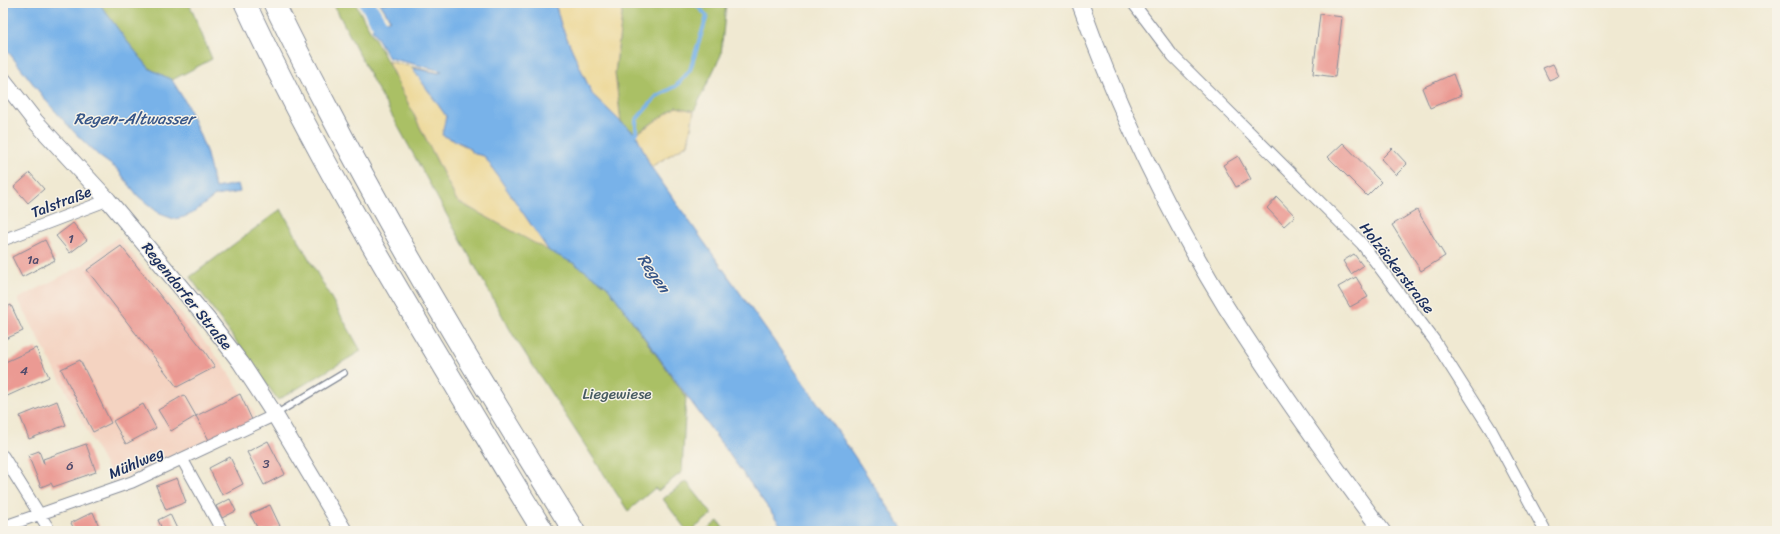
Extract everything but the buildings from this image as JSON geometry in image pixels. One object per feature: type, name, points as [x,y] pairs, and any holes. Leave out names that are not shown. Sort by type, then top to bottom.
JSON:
[{"type":"highway","points":[[245,3],[266,48],[319,150],[392,281],[543,531]]},
{"type":"highway","points":[[274,3],[293,46],[377,202],[446,323],[574,531]]},
{"type":"main road","points":[[1080,3],[1120,104],[1148,166],[1180,227],[1226,306],[1280,388],[1344,480],[1382,531]]},
{"type":"main road","name":"Regendorfer Straße","points":[[3,80],[35,121],[108,200],[208,320],[241,363],[275,415],[344,531]]},
{"type":"street","name":"Holzäckerstraße","points":[[1133,3],[1173,56],[1362,244],[1443,353],[1491,430],[1545,531]]},
{"type":"street","name":"Talstraße","points":[[3,240],[108,200]]},
{"type":"street","name":"Mühlweg","points":[[3,527],[132,482],[275,415]]},
{"type":"street","points":[[3,456],[50,531]]},
{"type":"street","points":[[182,459],[222,531]]},
{"type":"lane","points":[[275,415],[344,373]]},
{"type":"shaded area","points":[[118,237],[222,363],[255,413],[254,420],[114,482],[18,299],[83,265]]},
{"type":"green space","points":[[99,3],[189,3],[212,59],[172,80],[150,69],[126,40]]},
{"type":"green space","name":"Liegewiese","points":[[333,3],[355,3],[387,61],[457,201],[575,264],[607,286],[686,397],[682,472],[658,491],[655,488],[628,511],[513,335],[373,81]]},
{"type":"green space","points":[[620,3],[726,3],[721,55],[694,111],[676,107],[636,134],[621,122],[615,73],[622,14]]},
{"type":"green space","points":[[281,209],[361,351],[278,400],[190,277]]},
{"type":"green space","points":[[686,481],[712,514],[691,531],[687,531],[663,499]]},
{"type":"green space","points":[[718,521],[725,531],[705,531]]},
{"type":"sand","points":[[555,3],[620,3],[622,14],[615,73],[621,122],[592,94],[561,25]]},
{"type":"sand","points":[[387,61],[439,73],[413,68],[446,116],[443,135],[465,146],[475,154],[484,155],[549,251],[457,201]]},
{"type":"sand","points":[[676,107],[694,111],[688,144],[651,167],[636,134]]},
{"type":"water","name":"Regen-Altwasser","points":[[3,3],[99,3],[126,40],[150,69],[172,80],[186,103],[206,151],[215,188],[238,184],[240,192],[215,196],[193,213],[184,217],[174,219],[160,214],[138,196],[117,169],[99,156],[75,133],[48,103],[3,45]]},
{"type":"water","name":"Regen","points":[[380,3],[555,3],[561,25],[592,94],[621,122],[636,134],[651,167],[839,433],[904,531],[785,531],[607,286],[575,264],[549,251],[484,156],[475,154],[465,145],[442,135],[446,116],[412,68],[439,73],[442,71],[389,58],[372,29],[390,19]]},
{"type":"waterway","points":[[367,3],[380,25]]},
{"type":"waterway","points":[[636,134],[636,120],[657,96],[676,86],[690,70],[707,16],[695,3]]}]
